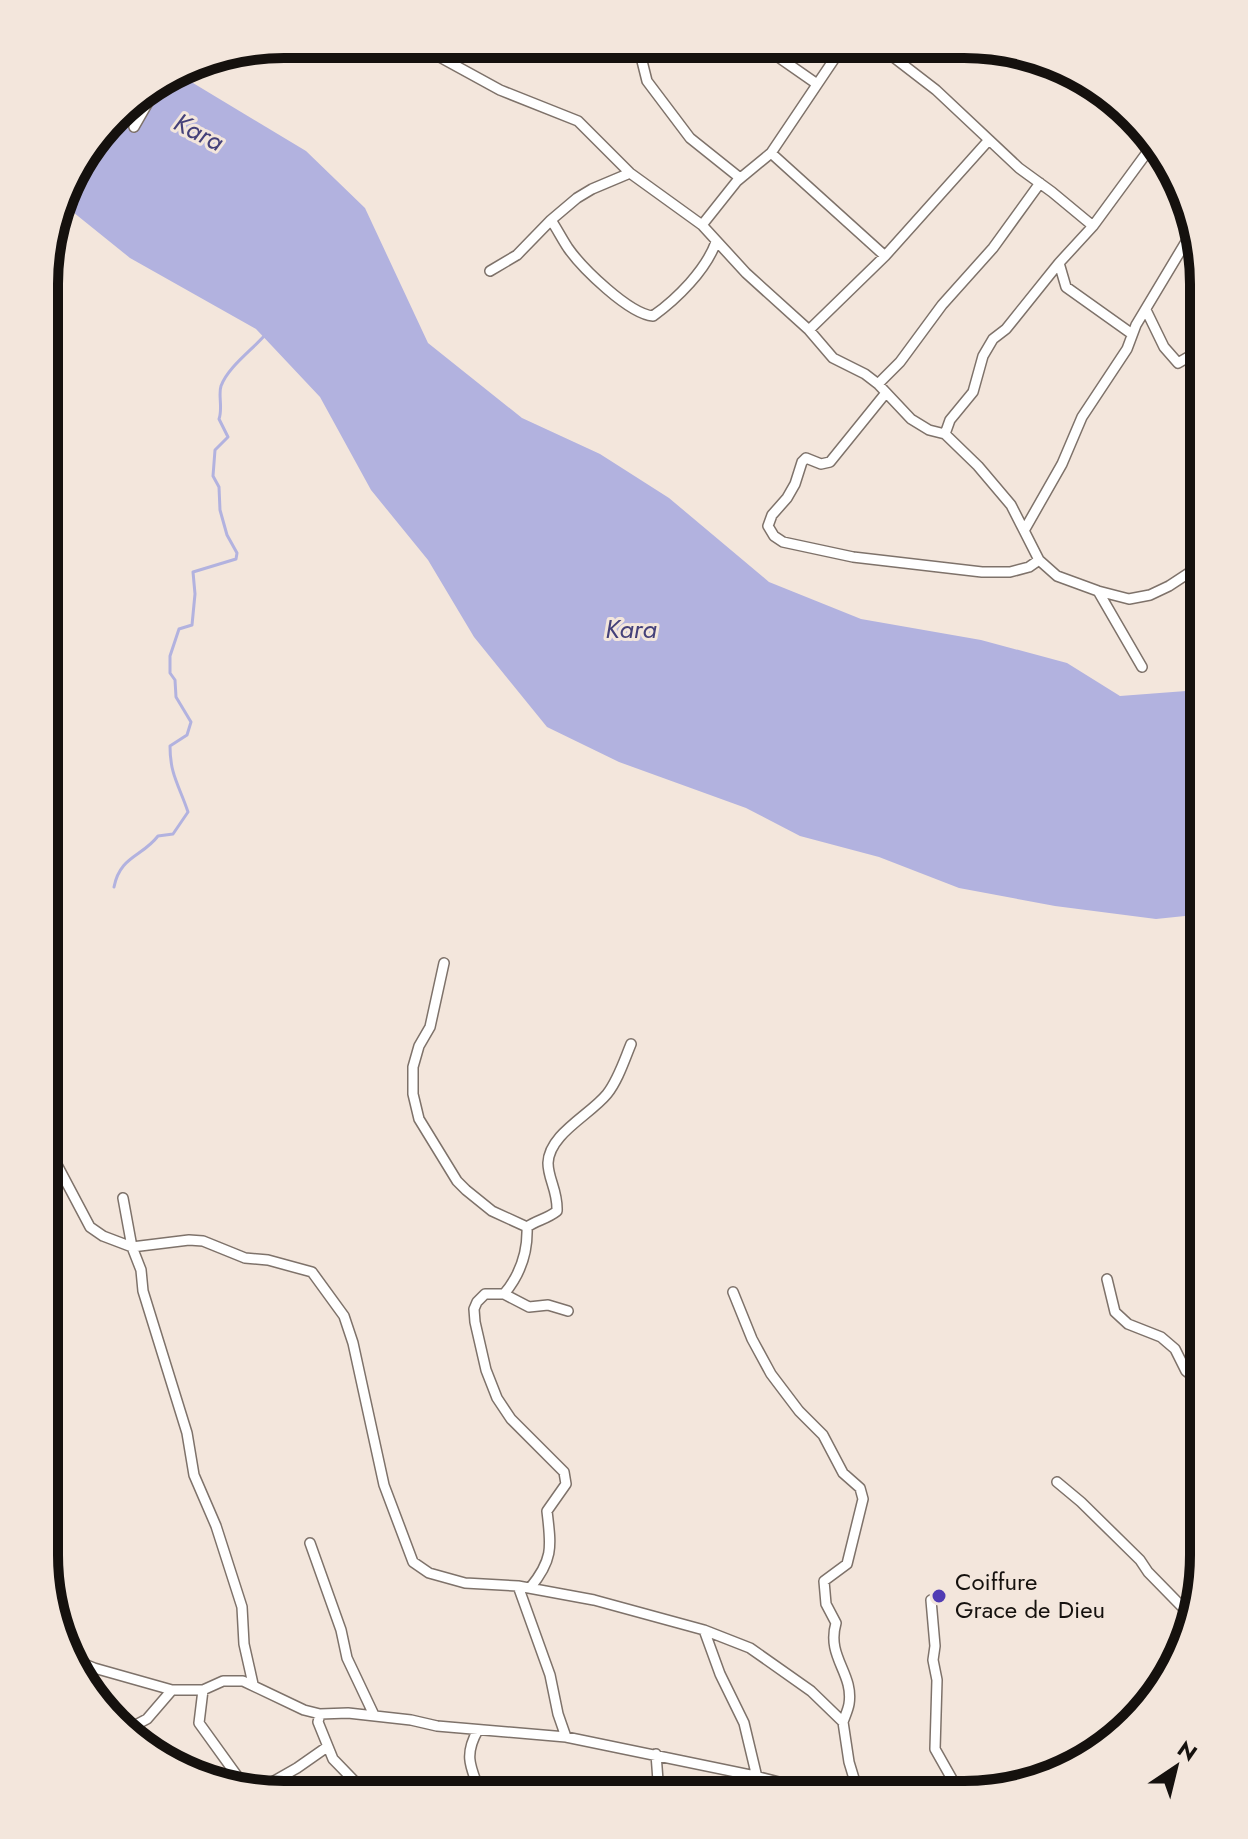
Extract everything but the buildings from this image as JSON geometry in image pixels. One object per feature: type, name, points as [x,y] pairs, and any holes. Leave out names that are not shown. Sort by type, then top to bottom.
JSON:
[{"type":"street","points":[[442,58],[500,90],[578,121],[630,173],[702,225],[746,273],[809,330],[833,358],[878,384],[911,419],[929,430],[945,434],[997,488],[1025,529],[1039,560],[1057,576],[1129,599],[1150,595],[1190,571]]},
{"type":"street","points":[[641,58],[647,81],[690,138],[740,178]]},
{"type":"street","points":[[780,58],[817,84]]},
{"type":"street","points":[[702,225],[740,178],[771,153],[835,58]]},
{"type":"street","points":[[895,58],[936,90],[988,141],[1093,226]]},
{"type":"street","points":[[134,127],[146,106]]},
{"type":"street","points":[[809,330],[885,256],[988,141]]},
{"type":"street","points":[[945,434],[950,420],[973,392],[983,356],[993,339],[1006,329],[1093,226],[1147,152]]},
{"type":"street","points":[[771,153],[885,256]]},
{"type":"street","points":[[490,271],[517,255],[551,220],[592,189],[630,173]]},
{"type":"street","points":[[878,384],[900,362],[942,305],[993,248],[1040,183]]},
{"type":"street","points":[[551,220],[569,250],[629,306],[645,315],[653,316],[678,294],[707,262],[716,242]]},
{"type":"street","points":[[1025,529],[1062,464],[1082,417],[1127,349],[1132,334],[1186,242]]},
{"type":"street","points":[[1059,263],[1066,287],[1132,334]]},
{"type":"street","points":[[1146,310],[1164,347],[1178,363],[1190,356]]},
{"type":"street","points":[[885,394],[830,462],[821,464],[806,458],[802,462],[787,498],[772,515],[768,526],[774,536],[783,542],[818,551],[982,572],[1010,572],[1029,567],[1039,560]]},
{"type":"street","points":[[1098,591],[1142,667]]},
{"type":"street","points":[[444,963],[430,1027],[419,1046],[413,1067],[413,1094],[419,1119],[457,1181],[485,1207],[527,1227]]},
{"type":"street","points":[[504,1294],[515,1281],[523,1261],[527,1227],[557,1211],[558,1195],[548,1161],[556,1139],[605,1097],[616,1082],[631,1044]]},
{"type":"street","points":[[58,1169],[90,1227],[103,1236],[132,1247],[203,1241],[245,1258],[268,1260],[312,1272],[344,1316],[353,1343],[384,1485],[413,1562],[429,1573],[465,1583],[518,1586],[594,1600],[704,1630],[750,1648],[778,1665],[843,1722]]},
{"type":"street","points":[[123,1198],[132,1247],[141,1270],[143,1291],[187,1433],[194,1475],[216,1526],[242,1607],[244,1644],[253,1684]]},
{"type":"street","points":[[1107,1279],[1115,1312],[1128,1324],[1161,1337],[1175,1349],[1190,1374]]},
{"type":"street","points":[[733,1292],[752,1339],[771,1374],[799,1411],[823,1435],[843,1473],[860,1488],[863,1499],[847,1564],[824,1581],[826,1604],[836,1623],[831,1639],[847,1680],[850,1702],[843,1722],[855,1781]]},
{"type":"street","points":[[530,1588],[549,1561],[551,1543],[547,1511],[566,1484],[564,1472],[511,1419],[497,1398],[486,1370],[474,1309],[485,1294],[504,1294],[529,1307],[548,1305],[568,1311]]},
{"type":"street","points":[[1057,1482],[1081,1502],[1184,1608]]},
{"type":"street","points":[[310,1543],[341,1630],[347,1658],[374,1715]]},
{"type":"street","points":[[518,1586],[550,1675],[566,1737]]},
{"type":"street","points":[[931,1600],[935,1646],[933,1660],[937,1680],[935,1749],[953,1781]]},
{"type":"street","points":[[704,1630],[720,1674],[744,1723],[757,1781]]},
{"type":"street","points":[[87,1665],[172,1690],[203,1690],[223,1681],[243,1681],[304,1710],[320,1714],[374,1715],[478,1730],[566,1737],[775,1781]]},
{"type":"street","points":[[135,1725],[147,1719],[172,1690]]},
{"type":"street","points":[[203,1690],[199,1723],[239,1776]]},
{"type":"street","points":[[320,1714],[318,1722],[327,1747],[354,1781]]},
{"type":"street","points":[[476,1781],[469,1763],[471,1743],[478,1730]]},
{"type":"street","points":[[273,1780],[327,1747]]},
{"type":"street","points":[[656,1754],[658,1781]]},
{"type":"water","name":"Kara","points":[[186,81],[306,151],[365,208],[428,343],[522,418],[600,454],[669,498],[769,582],[861,619],[981,640],[1067,663],[1120,696],[1190,689],[1190,915],[1156,919],[1055,906],[959,888],[879,857],[800,836],[746,808],[619,762],[547,727],[474,637],[428,560],[371,490],[320,397],[256,329],[130,258],[71,210],[88,171],[114,135],[135,114]]},
{"type":"waterway","points":[[114,887],[126,863],[158,836],[173,834],[188,812],[173,773],[170,746],[187,735],[191,722],[176,697],[175,680],[170,673],[170,656],[179,629],[192,625],[195,594],[193,572],[236,559],[237,553],[227,535],[220,510],[219,487],[213,476],[215,450],[228,437],[219,419],[220,390],[229,372],[265,335]]},
{"type":"place","name":"Coiffure Grace de Dieu","points":[[939,1596]]}]
